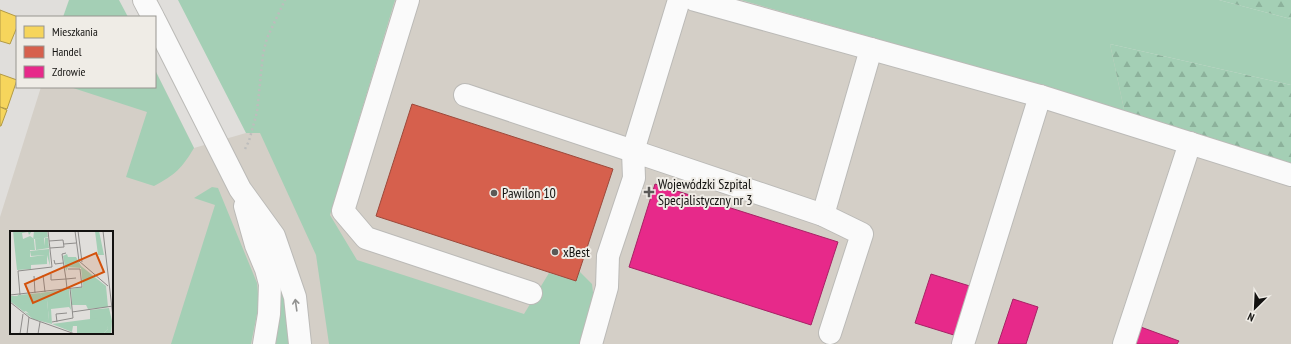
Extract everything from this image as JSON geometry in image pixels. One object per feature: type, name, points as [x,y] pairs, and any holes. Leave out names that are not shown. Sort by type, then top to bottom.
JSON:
[{"type":"lane","points":[[144,0],[152,16]]},
{"type":"lane","points":[[408,0],[343,211],[366,238],[531,294]]},
{"type":"lane","points":[[591,344],[607,287],[608,256],[634,178],[633,151],[679,0]]},
{"type":"lane","points":[[695,0],[1040,96],[1291,175]]},
{"type":"lane","points":[[156,23],[240,189],[256,245],[266,269],[270,284],[269,314],[264,344]]},
{"type":"lane","points":[[823,215],[870,49]]},
{"type":"lane","points":[[465,95],[823,215],[862,234],[830,333]]},
{"type":"lane","points":[[963,344],[1040,96]]},
{"type":"lane","points":[[1124,344],[1190,143]]},
{"type":"lane","points":[[240,189],[274,236],[295,297],[300,344]]},
{"type":"path","points":[[228,164],[244,150],[249,141],[259,98],[265,45],[270,29],[285,0]]},
{"type":"shaded area","name":"Wojewódzki Szpital Specjalistyczny nr 3","points":[[306,0],[1044,0],[1291,167],[1291,344],[0,344],[0,217],[41,88],[156,88],[156,72],[194,148],[246,133],[260,132]]},
{"type":"green space","points":[[69,0],[119,0],[127,16],[63,16]]},
{"type":"green space","points":[[178,0],[395,0],[330,215],[357,260],[524,314],[549,273],[576,281],[579,271],[592,284],[594,301],[580,344],[329,344],[316,255],[260,133],[246,133]]},
{"type":"green space","points":[[741,0],[1219,0],[1291,19],[1291,85],[1110,44],[1125,114],[1018,79]]},
{"type":"green space","points":[[1219,0],[1291,0],[1291,19]]},
{"type":"green space","points":[[1110,44],[1291,85],[1291,167],[1125,114]]},
{"type":"green space","points":[[156,72],[194,148],[186,161],[177,170],[154,186],[126,177],[147,112],[73,88],[156,88]]},
{"type":"green space","points":[[212,187],[218,188],[257,283],[259,304],[251,344],[171,344],[215,205],[194,198]]},
{"type":"green space","points":[[275,277],[289,306],[289,344],[270,344]]},
{"type":"building: Mieszkania","points":[[0,10],[16,16],[16,29],[10,44],[0,41]]},
{"type":"building: Mieszkania","points":[[0,74],[16,80],[16,83],[7,109],[0,107]]},
{"type":"building: Mieszkania","points":[[0,107],[7,110],[1,126],[0,126]]},
{"type":"building: Handel","name":"Pawilon 10","points":[[412,104],[613,169],[576,281],[376,216]]},
{"type":"building: Zdrowie","points":[[655,184],[838,242],[811,325],[629,267]]},
{"type":"building: Zdrowie","points":[[931,274],[973,287],[957,336],[915,323]]},
{"type":"building: Zdrowie","points":[[1013,299],[1038,307],[1026,344],[998,344]]},
{"type":"building: Zdrowie","points":[[1138,326],[1179,341],[1177,344],[1132,344]]},
{"type":"place","name":"Wojewódzki Szpital Specjalistyczny nr 3","points":[[649,192]]},
{"type":"place","name":"Pawilon 10","points":[[494,193]]},
{"type":"place","name":"xBest","points":[[555,252]]}]
